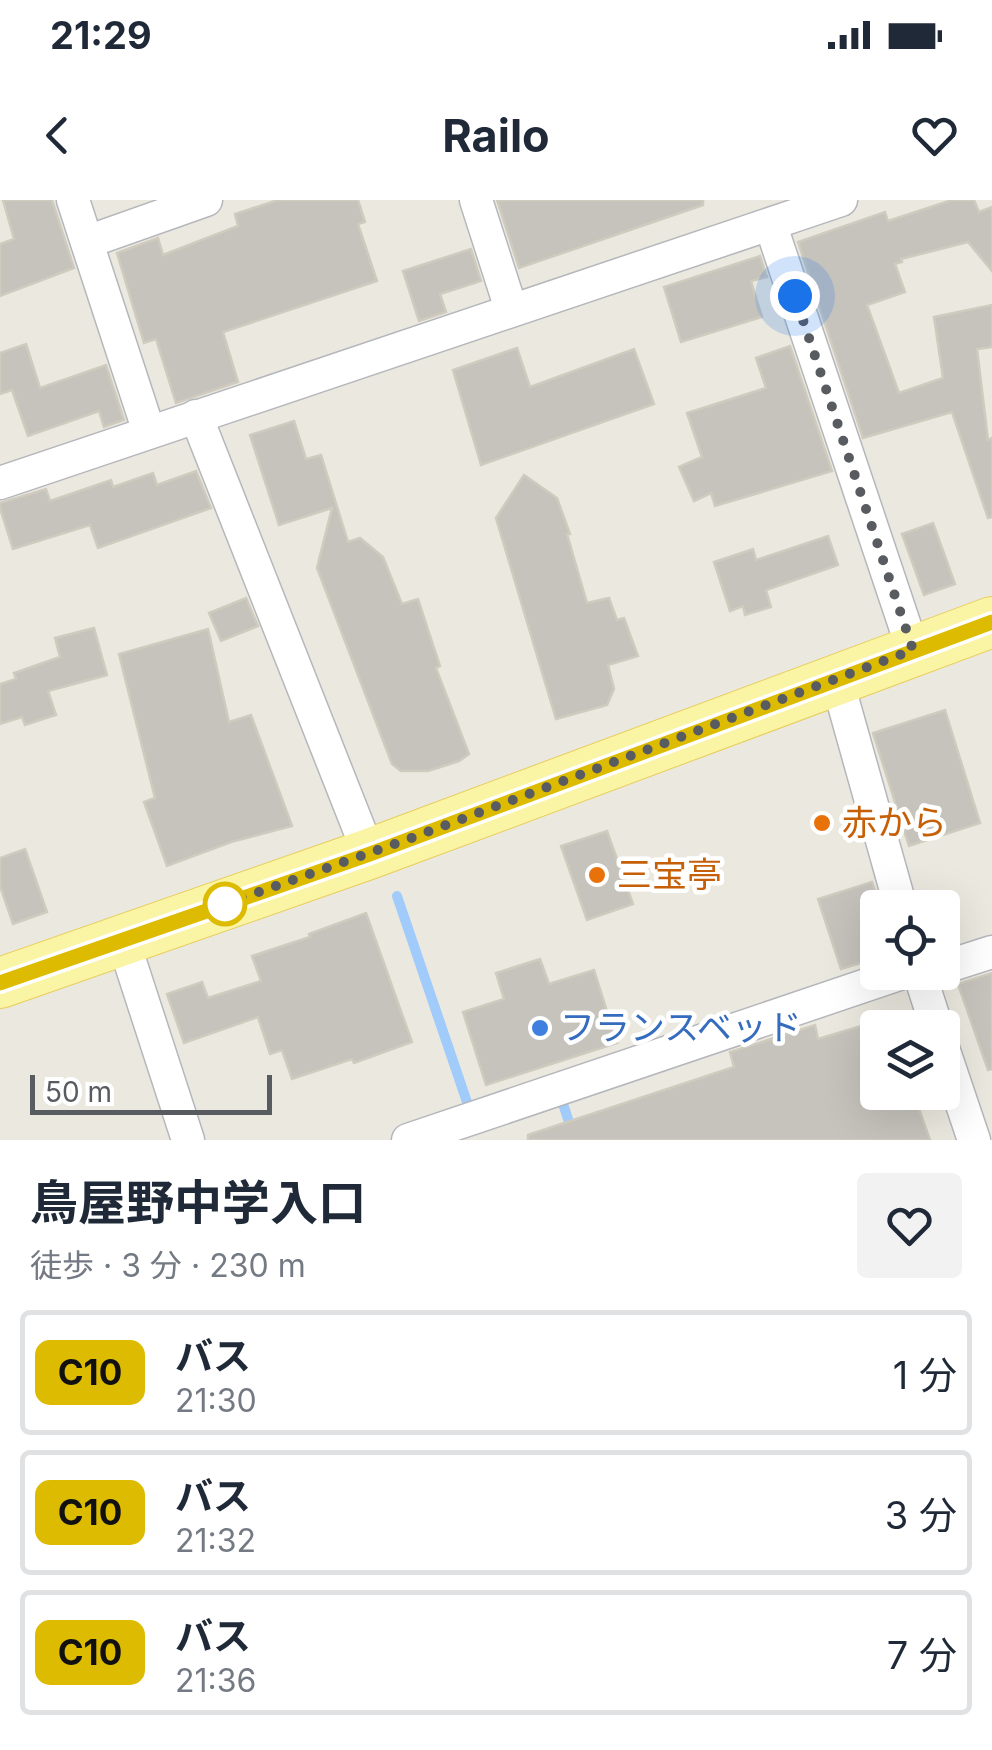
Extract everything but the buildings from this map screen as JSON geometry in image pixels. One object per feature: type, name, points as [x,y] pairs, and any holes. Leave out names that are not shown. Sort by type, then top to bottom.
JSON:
[{"type":"main road","points":[[0,983],[370,854],[992,622]]},
{"type":"street","points":[[73,200],[149,432]]},
{"type":"street","points":[[86,242],[206,200]]},
{"type":"street","points":[[476,200],[511,310]]},
{"type":"street","points":[[0,482],[841,200]]},
{"type":"street","points":[[772,226],[913,650]]},
{"type":"street","points":[[196,416],[370,854]]},
{"type":"street","points":[[838,680],[896,890]]},
{"type":"street","points":[[123,940],[188,1140]]},
{"type":"street","points":[[960,961],[992,952]]},
{"type":"street","points":[[408,1140],[868,990]]},
{"type":"street","points":[[960,1088],[979,1134]]},
{"type":"waterway","points":[[397,896],[469,1108],[474,1107]]},
{"type":"waterway","points":[[563,1104],[575,1140]]},
{"type":"bus line","name":"C10","points":[[0,983],[370,854],[992,622]]},
{"type":"place","name":"赤から","points":[[822,823]]},
{"type":"place","name":"三宝亭","points":[[597,875]]},
{"type":"place","name":"フランスベッド","points":[[540,1028]]},
{"type":"route","points":[[225,904],[913,650],[795,296]]}]
